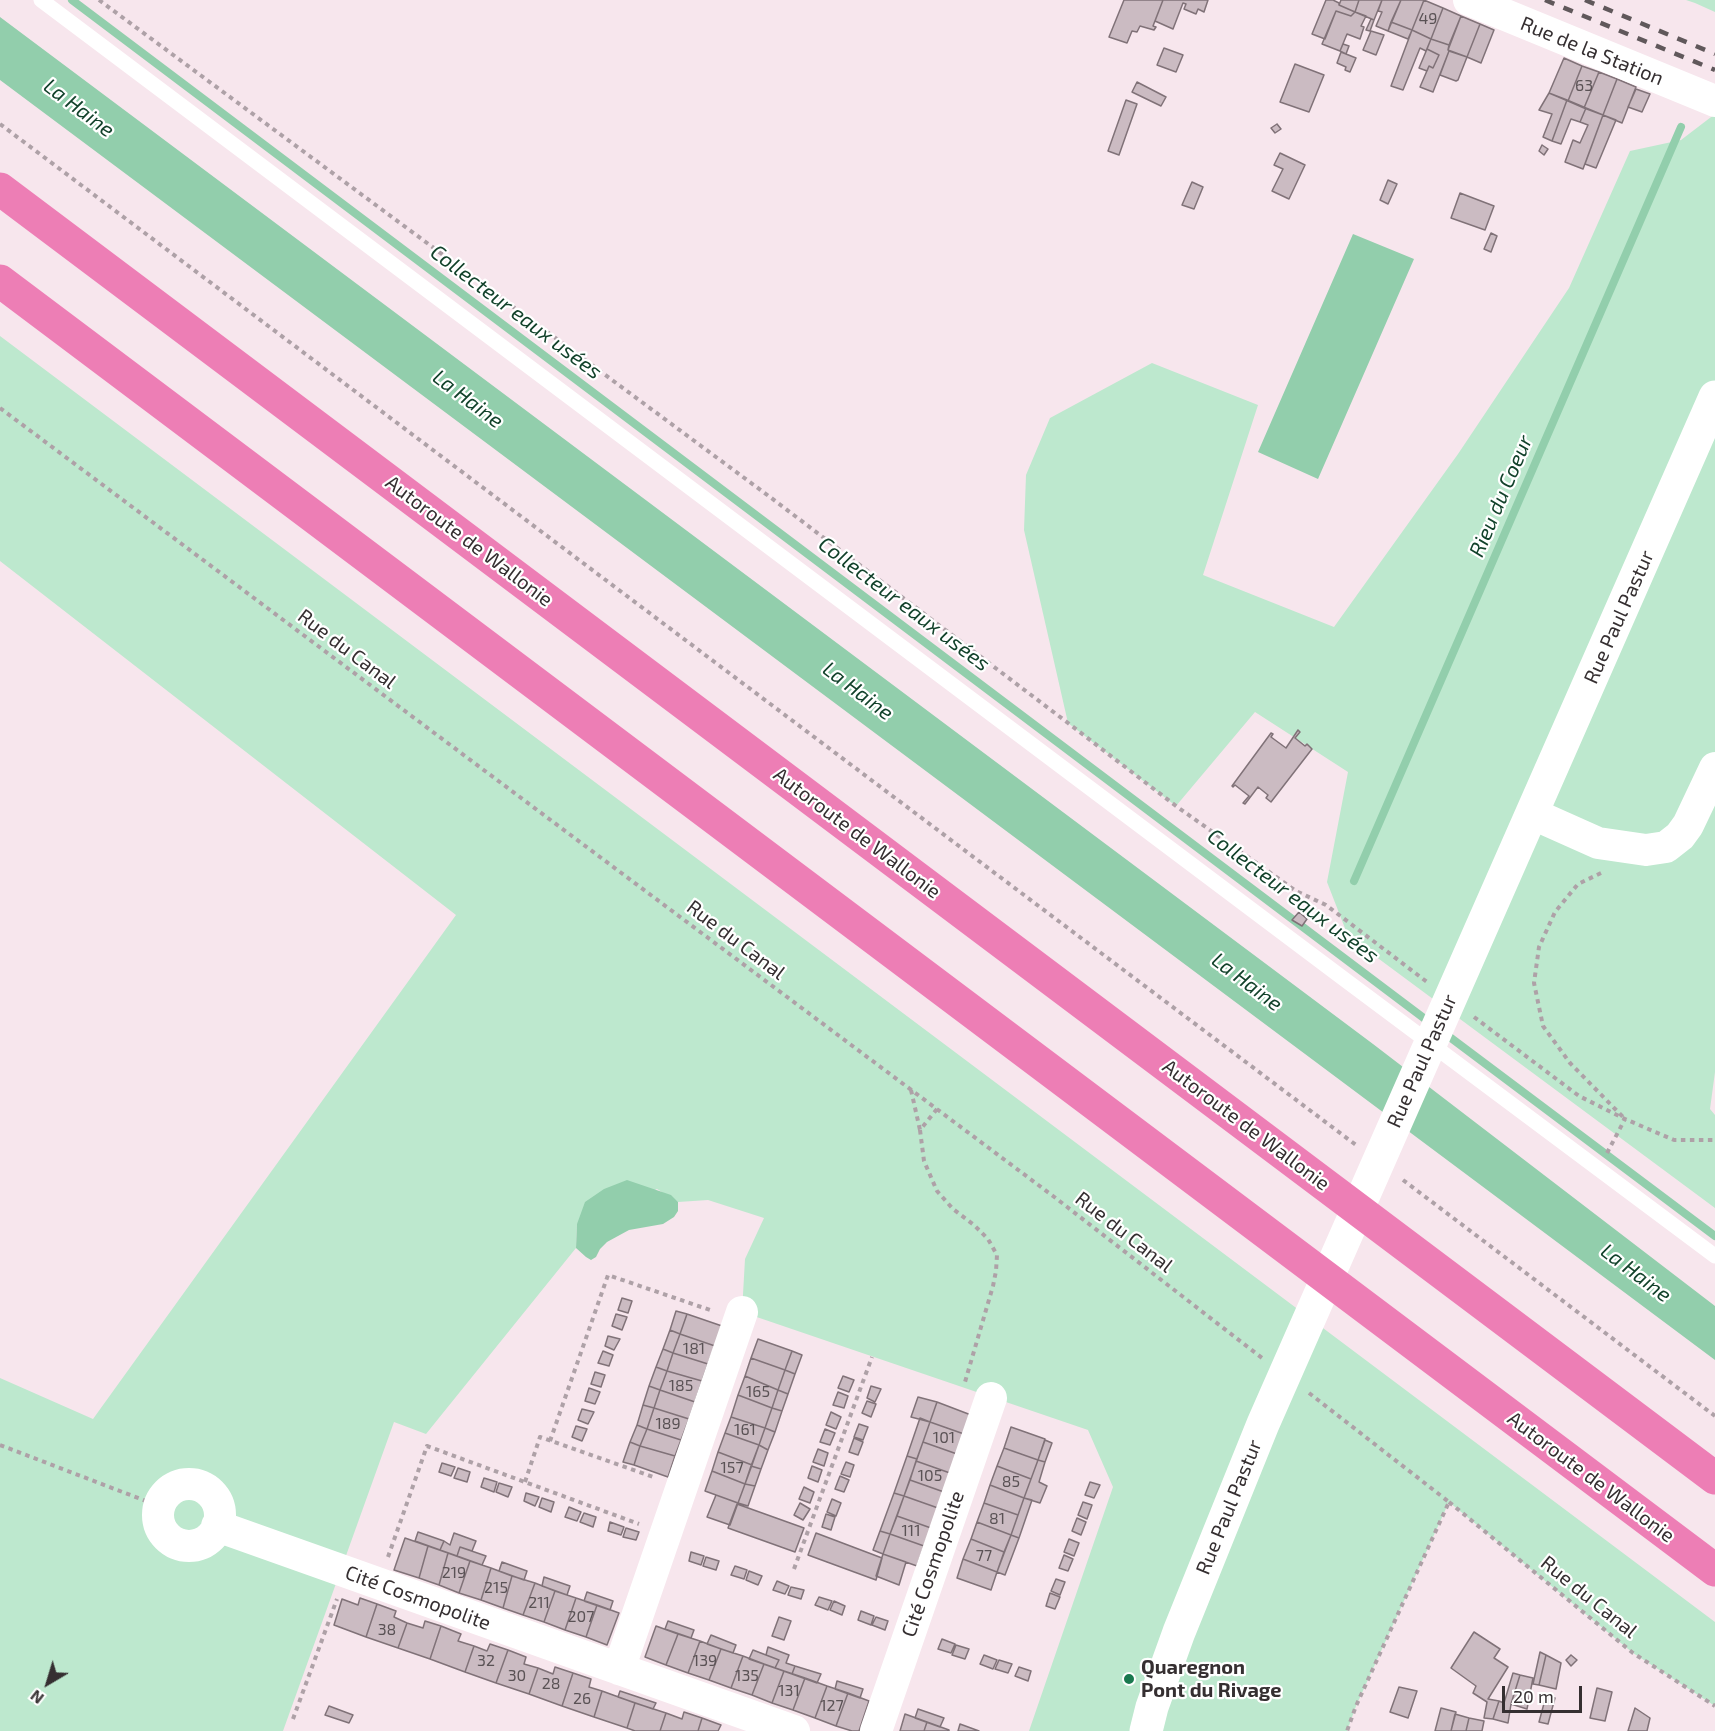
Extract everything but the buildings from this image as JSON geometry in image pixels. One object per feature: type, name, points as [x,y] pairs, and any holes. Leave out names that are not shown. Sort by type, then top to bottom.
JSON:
[{"type":"highway","name":"Autoroute de Wallonie","points":[[0,189],[1715,1478]]},
{"type":"highway","name":"Autoroute de Wallonie","points":[[0,281],[1715,1570]]},
{"type":"main road","name":"Rue Paul Pastur","points":[[1146,1731],[1152,1707],[1179,1632],[1263,1424],[1715,397]]},
{"type":"street","name":"Rue de la Station","points":[[1469,0],[1715,101]]},
{"type":"street","points":[[1533,814],[1598,843],[1646,850],[1666,847],[1680,836],[1688,825],[1715,768]]},
{"type":"street","points":[[619,1669],[740,1316]]},
{"type":"street","name":"Cité Cosmopolite","points":[[876,1731],[977,1393]]},
{"type":"street","points":[[189,1484],[198,1486],[214,1498],[218,1507],[217,1526],[212,1536],[194,1546],[174,1542],[165,1536],[160,1527],[159,1506],[170,1490],[189,1484]]},
{"type":"street","name":"Cité Cosmopolite","points":[[217,1526],[794,1731]]},
{"type":"lane","points":[[41,0],[1715,1256]]},
{"type":"path","points":[[99,0],[779,504],[1176,806],[1296,891],[1326,905],[1428,983]]},
{"type":"path","points":[[0,124],[1360,1149]]},
{"type":"path","name":"Rue du Canal","points":[[0,408],[1053,1196],[1270,1363]]},
{"type":"path","points":[[1610,868],[1578,884],[1556,912],[1539,947],[1534,983],[1543,1026],[1570,1063],[1625,1119]]},
{"type":"path","points":[[1466,1011],[1579,1096],[1674,1140],[1715,1140]]},
{"type":"path","points":[[911,1090],[924,1161],[937,1191],[953,1209],[988,1239],[997,1255],[977,1393]]},
{"type":"path","points":[[920,1130],[937,1109]]},
{"type":"path","points":[[1599,1169],[1625,1119]]},
{"type":"path","points":[[1399,1178],[1715,1416]]},
{"type":"path","points":[[550,1441],[608,1275],[740,1316]]},
{"type":"path","points":[[794,1569],[872,1357]]},
{"type":"path","name":"Rue du Canal","points":[[1307,1392],[1449,1502],[1633,1653],[1715,1706]]},
{"type":"path","points":[[525,1482],[540,1437],[682,1487]]},
{"type":"path","points":[[0,1445],[159,1506]]},
{"type":"path","points":[[378,1583],[427,1446],[665,1533]]},
{"type":"path","points":[[1347,1731],[1356,1706],[1449,1502]]},
{"type":"path","points":[[293,1719],[347,1572]]},
{"type":"shaded area","points":[[1686,0],[1715,0],[1715,12],[1695,3]]},
{"type":"shaded area","points":[[1715,114],[1715,1072],[1710,1109],[1715,1115],[1715,1208],[1348,936],[1327,882],[1348,772],[1255,712],[1176,806],[1068,723],[1024,530],[1026,475],[1050,418],[1152,363],[1258,405],[1203,575],[1334,627],[1458,454],[1569,288],[1630,151],[1681,140]]},
{"type":"shaded area","points":[[0,336],[1715,1622],[1715,1706],[1633,1653],[1449,1502],[1356,1706],[1347,1731],[1029,1731],[1113,1487],[1088,1430],[742,1312],[745,1259],[764,1218],[708,1200],[678,1202],[657,1189],[577,1224],[576,1248],[426,1434],[394,1422],[283,1731],[0,1731],[0,1378],[93,1419],[456,915],[0,561]]},
{"type":"water","name":"La Haine","points":[[0,17],[1373,1044],[1715,1306],[1715,1360],[0,80]]},
{"type":"water","points":[[1353,234],[1414,259],[1318,479],[1258,452]]},
{"type":"water","points":[[627,1180],[671,1195],[678,1202],[678,1211],[674,1217],[663,1224],[629,1230],[607,1242],[591,1260],[576,1248],[577,1224],[585,1202],[604,1189]]},
{"type":"waterway","name":"Collecteur eaux usées","points":[[72,0],[1433,1025]]},
{"type":"waterway","name":"Rieu du Coeur","points":[[1354,881],[1681,127]]},
{"type":"waterway","name":"Collecteur eaux usées","points":[[1443,1032],[1715,1236]]},
{"type":"railway","points":[[1545,0],[1715,70]]},
{"type":"railway","points":[[1585,0],[1715,54]]},
{"type":"place","name":"Quaregnon Pont du Rivage","points":[[1129,1679]]}]
